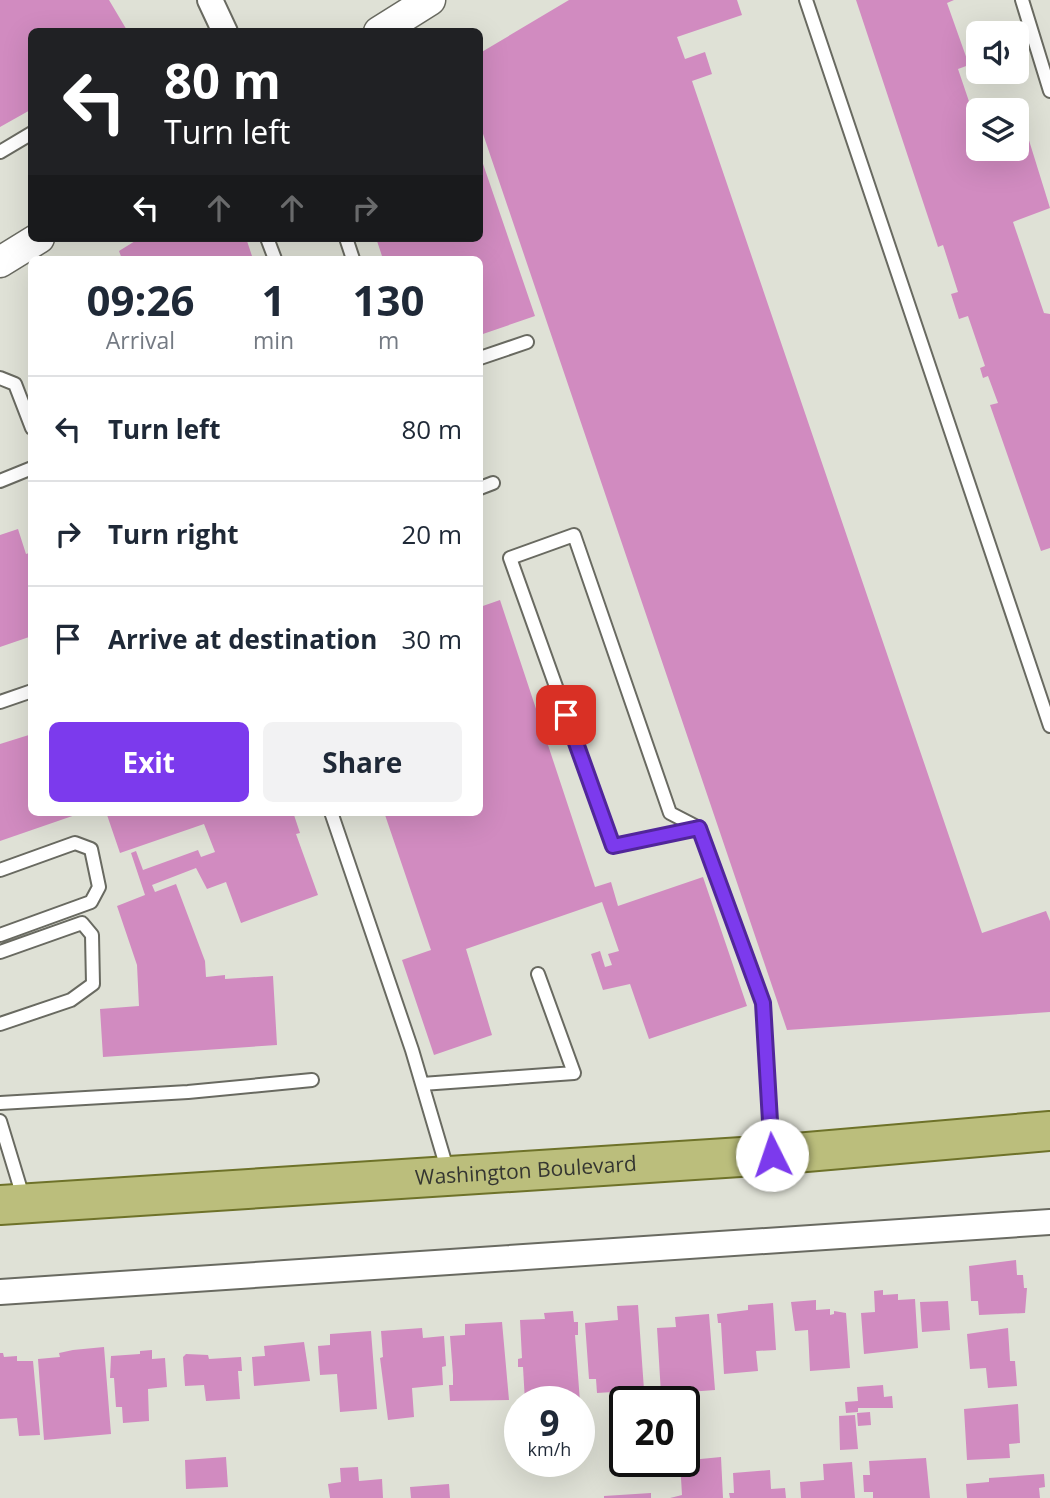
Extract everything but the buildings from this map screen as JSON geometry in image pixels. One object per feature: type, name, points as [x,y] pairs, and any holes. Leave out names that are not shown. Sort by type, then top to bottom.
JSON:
[{"type":"main road","name":"Washington Boulevard","points":[[13,1204],[772,1155],[1050,1132]]},
{"type":"street","points":[[211,0],[223,28]]},
{"type":"street","points":[[385,28],[430,0]]},
{"type":"street","points":[[0,262],[32,242]]},
{"type":"street","points":[[0,1292],[1050,1222]]},
{"type":"lane","points":[[806,0],[1050,726]]},
{"type":"lane","points":[[1021,0],[1050,91]]},
{"type":"lane","points":[[0,152],[28,136]]},
{"type":"lane","points":[[483,357],[527,342]]},
{"type":"lane","points":[[0,378],[15,384],[28,418]]},
{"type":"lane","points":[[0,481],[28,470]]},
{"type":"lane","points":[[483,487],[493,483]]},
{"type":"lane","points":[[699,828],[613,846],[510,558],[574,536],[670,813],[699,828],[763,1003],[772,1155]]},
{"type":"lane","points":[[0,702],[28,692]]},
{"type":"lane","points":[[332,816],[450,1176]]},
{"type":"lane","points":[[0,870],[75,843],[91,849],[99,887],[91,902],[0,935]]},
{"type":"lane","points":[[0,953],[82,923],[92,935],[93,984],[71,1000],[0,1024]]},
{"type":"lane","points":[[422,1084],[574,1073],[538,974]]},
{"type":"lane","points":[[0,1103],[188,1092],[312,1080]]},
{"type":"lane","points":[[0,1121],[13,1204]]},
{"type":"route","points":[[566,715],[613,846],[699,828],[763,1003],[772,1155]]}]
